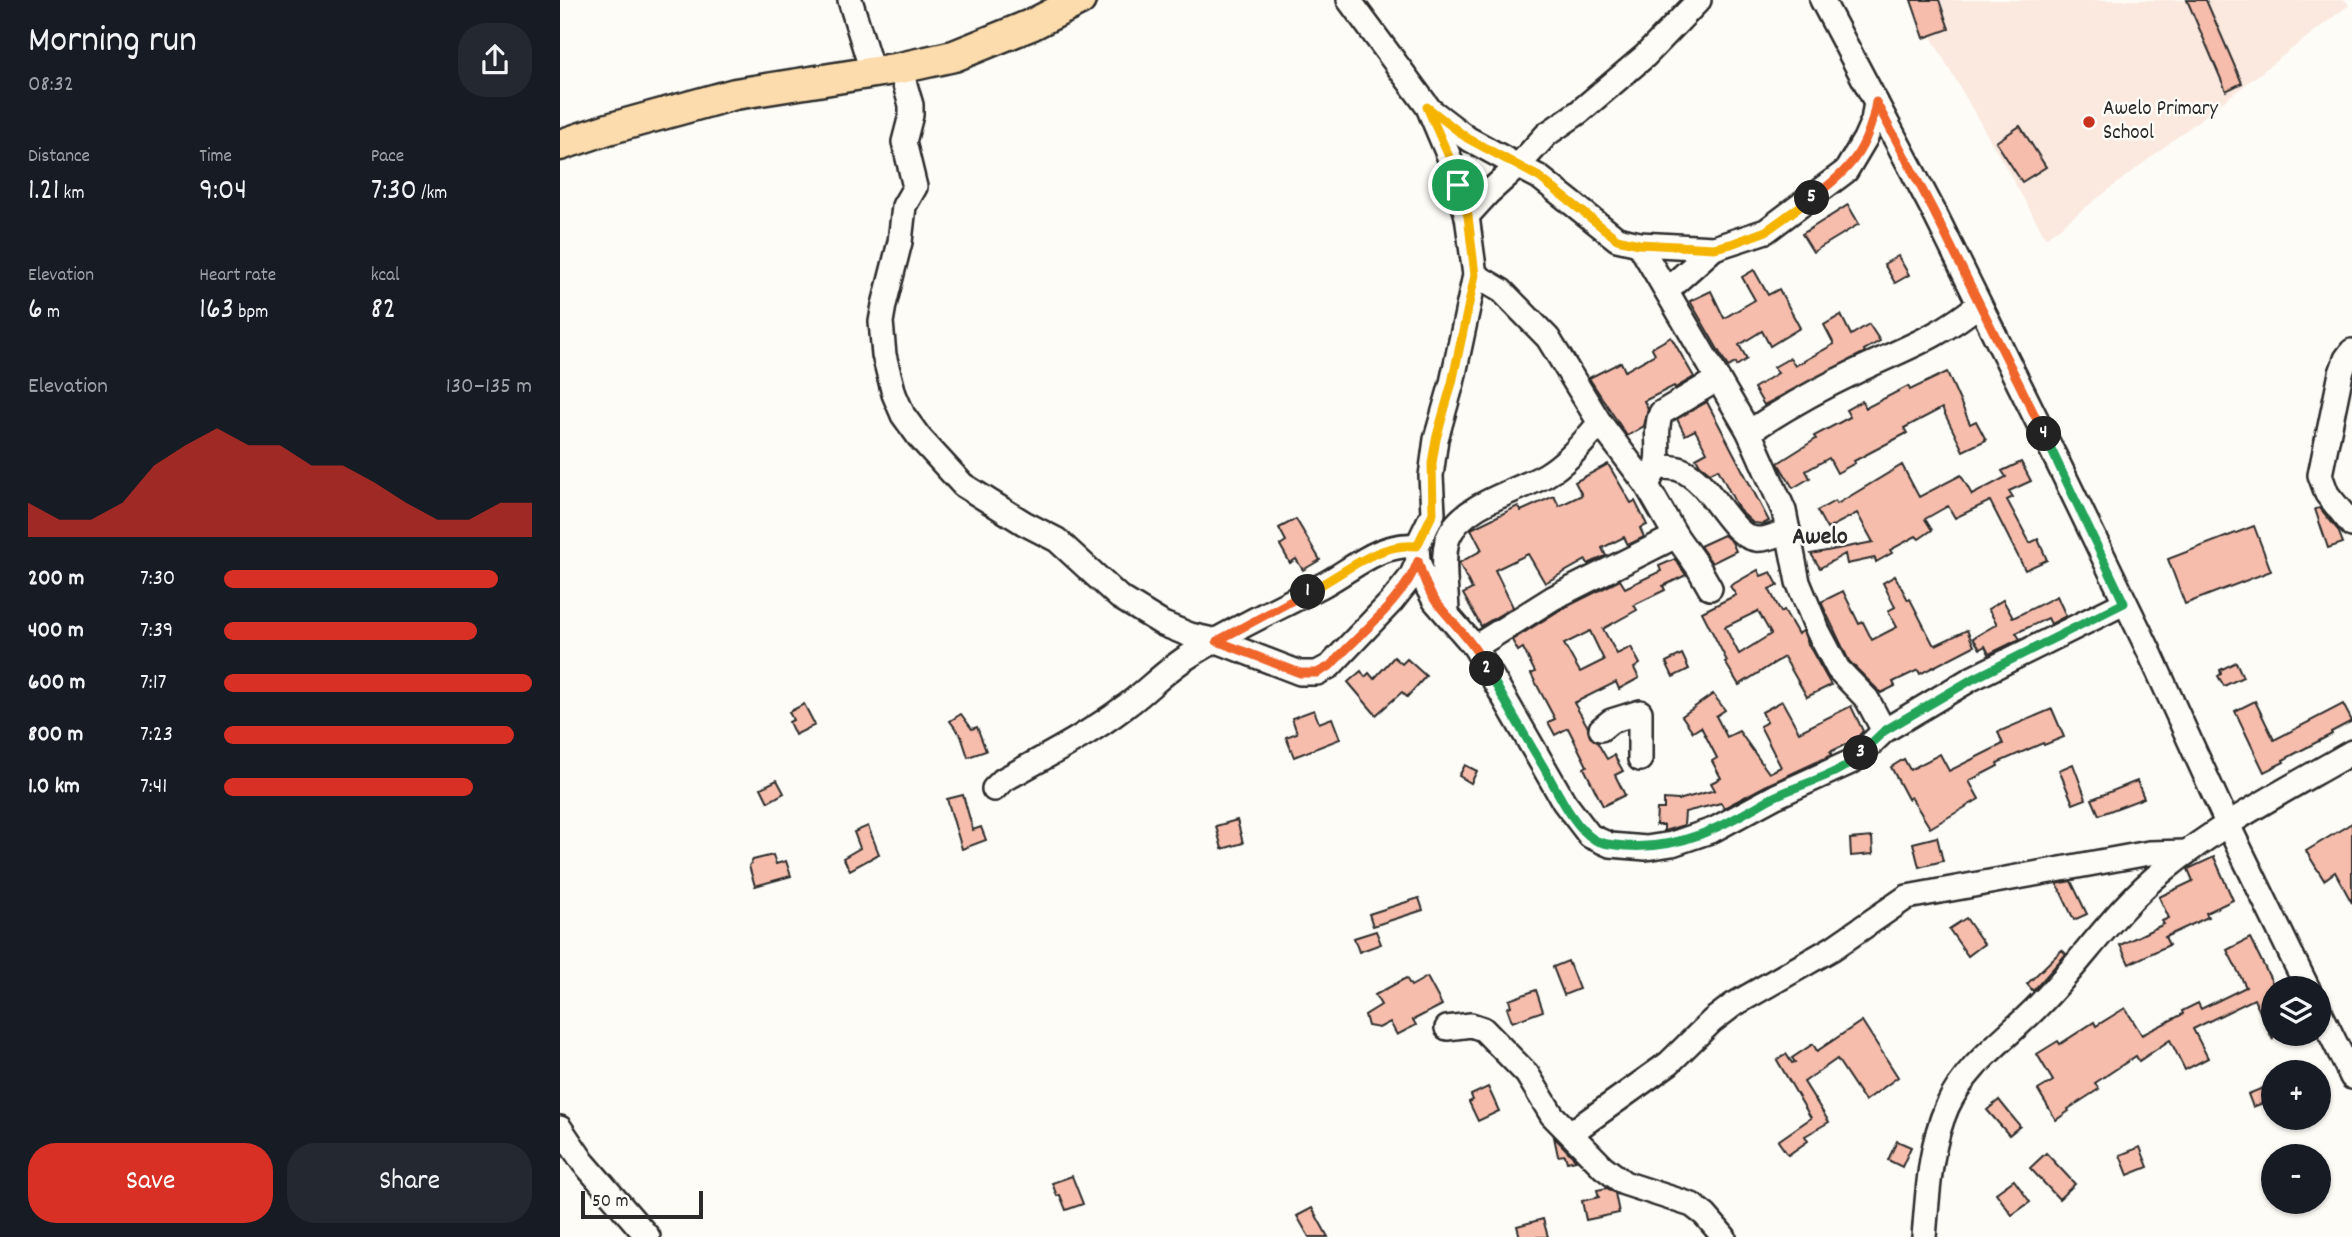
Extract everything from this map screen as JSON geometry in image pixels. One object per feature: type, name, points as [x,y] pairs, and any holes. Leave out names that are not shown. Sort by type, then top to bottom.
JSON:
[{"type":"main road","points":[[560,145],[735,94],[886,70],[954,56],[982,46],[1080,0]]},
{"type":"street","points":[[850,0],[886,70],[911,105],[904,142],[915,187],[904,206],[904,223],[881,322],[890,383],[911,427],[957,480],[1024,523],[1057,540],[1119,597],[1172,628],[1217,641],[1300,673],[1320,672],[1330,666],[1411,576],[1433,513],[1432,463],[1436,439],[1452,383],[1475,275],[1468,216],[1450,159],[1427,107],[1349,0]]},
{"type":"street","points":[[1468,216],[1547,134],[1579,112],[1645,56],[1699,0]]},
{"type":"street","points":[[1822,0],[1979,304],[2148,649],[2228,825],[2302,976]]},
{"type":"street","points":[[1427,107],[1467,138],[1539,177],[1617,239],[1639,244],[1714,248],[1766,231],[1846,171],[1857,156],[1873,121],[1876,102]]},
{"type":"street","points":[[1639,244],[1749,432],[1774,486],[1784,511],[1798,582],[1826,648],[1838,669],[1867,699],[1884,731]]},
{"type":"street","points":[[1667,290],[1714,248]]},
{"type":"street","points":[[1475,275],[1502,291],[1542,330],[1600,423],[1652,475],[1676,536],[1710,588]]},
{"type":"street","points":[[1749,432],[1781,411],[1853,373],[1942,332],[1979,304]]},
{"type":"street","points":[[2352,351],[2341,373],[2320,475],[2326,494],[2352,525]]},
{"type":"street","points":[[1652,475],[1661,413],[1718,379]]},
{"type":"street","points":[[1447,614],[1446,545],[1453,529],[1482,505],[1547,475],[1567,460],[1600,423]]},
{"type":"street","points":[[1652,475],[1678,469],[1693,477],[1719,503],[1734,526],[1756,539],[1788,530]]},
{"type":"street","points":[[1475,647],[1553,598],[1676,536]]},
{"type":"street","points":[[994,789],[1003,780],[1090,731],[1126,706],[1171,668],[1380,551],[1399,545],[1417,554],[1428,588],[1475,647],[1564,802],[1590,836],[1609,845],[1661,846],[1713,830],[1739,818],[1776,796],[1853,761],[1884,731],[1971,680],[2124,603]]},
{"type":"street","points":[[1601,729],[1611,721],[1640,712],[1640,759]]},
{"type":"street","points":[[1924,1237],[1937,1138],[1948,1106],[1962,1081],[1984,1055],[2046,998],[2129,903],[2162,871],[2228,825],[2352,752]]},
{"type":"street","points":[[1571,1133],[1669,1063],[1733,1004],[1833,948],[1907,897],[2149,853],[2187,852]]},
{"type":"street","points":[[1447,1028],[1476,1026],[1494,1038],[1527,1074],[1552,1115],[1612,1174],[1638,1188],[1692,1205],[1705,1215],[1724,1237]]},
{"type":"street","points":[[2331,1034],[2352,1077]]},
{"type":"street","points":[[560,1128],[583,1162],[649,1237]]},
{"type":"shaded area","name":"Awelo Primary School","points":[[1910,0],[2345,0],[2349,5],[2046,238]]},
{"type":"building","points":[[1911,0],[1939,0],[1949,29],[1924,38]]},
{"type":"building","points":[[2187,0],[2206,0],[2242,83],[2226,91]]},
{"type":"building","points":[[2020,126],[2046,167],[2022,182],[1996,142]]},
{"type":"building","points":[[1848,205],[1859,224],[1813,252],[1802,234]]},
{"type":"building","points":[[1898,256],[1909,275],[1895,283],[1884,264]]},
{"type":"building","points":[[1754,270],[1768,295],[1779,289],[1800,328],[1770,346],[1762,331],[1739,345],[1747,359],[1736,366],[1735,363],[1728,367],[1690,301],[1711,291],[1724,318],[1755,300],[1742,277]]},
{"type":"building","points":[[1841,315],[1851,335],[1869,324],[1880,341],[1864,350],[1865,352],[1764,405],[1754,388],[1778,373],[1774,367],[1790,358],[1795,366],[1834,344],[1824,325]]},
{"type":"building","points":[[1671,337],[1694,377],[1644,401],[1648,409],[1644,426],[1627,436],[1589,378],[1621,362],[1625,371],[1655,354],[1652,348]]},
{"type":"building","points":[[1947,372],[1970,424],[1976,421],[1986,440],[1963,451],[1942,408],[1904,428],[1907,433],[1837,473],[1829,458],[1806,471],[1810,478],[1793,488],[1778,463],[1816,439],[1814,436],[1850,417],[1846,410],[1862,401],[1866,408],[1908,386],[1910,390]]},
{"type":"building","points":[[1707,402],[1769,521],[1763,524],[1753,523],[1739,510],[1718,469],[1710,473],[1700,465],[1696,458],[1707,452],[1695,430],[1685,435],[1677,419]]},
{"type":"building","points":[[2021,462],[2031,481],[2009,491],[2013,497],[2007,500],[2030,543],[2038,539],[2047,560],[2025,570],[1990,501],[1955,518],[1948,506],[1925,519],[1932,530],[1919,539],[1916,536],[1890,550],[1892,553],[1876,562],[1875,558],[1847,564],[1845,554],[1820,568],[1811,554],[1873,542],[1857,513],[1827,529],[1817,511],[1835,501],[1837,504],[1902,465],[1919,497],[1961,475],[1972,495],[2006,477],[2002,471]]},
{"type":"building","points":[[1608,464],[1631,503],[1635,501],[1647,525],[1640,528],[1644,537],[1628,545],[1624,537],[1602,548],[1606,556],[1588,564],[1586,560],[1545,583],[1528,554],[1495,570],[1513,607],[1481,626],[1463,594],[1472,589],[1459,563],[1482,550],[1471,529],[1518,506],[1521,511],[1554,496],[1559,506],[1582,495],[1575,482]]},
{"type":"building","points":[[2320,508],[2338,530],[2343,543],[2328,548],[2315,509]]},
{"type":"building","points":[[1296,519],[1320,560],[1303,570],[1296,559],[1290,563],[1280,545],[1286,541],[1279,528]]},
{"type":"building","points":[[2254,526],[2271,571],[2185,604],[2168,559]]},
{"type":"building","points":[[1724,535],[1732,542],[1736,551],[1712,563],[1700,546]]},
{"type":"building","points":[[1675,559],[1686,575],[1663,586],[1665,590],[1634,605],[1637,610],[1603,629],[1617,654],[1631,647],[1640,664],[1634,668],[1639,678],[1619,689],[1616,682],[1574,703],[1588,727],[1590,737],[1597,742],[1607,759],[1614,755],[1623,771],[1615,775],[1625,795],[1603,806],[1568,728],[1555,735],[1548,722],[1555,719],[1531,674],[1535,672],[1523,648],[1518,651],[1512,640],[1560,610],[1620,580],[1625,588],[1661,571],[1659,566]],"holes":[[[1590,631],[1604,660],[1580,672],[1564,644]]]},
{"type":"building","points":[[1758,570],[1761,576],[1771,572],[1778,585],[1769,589],[1781,612],[1784,610],[1798,634],[1803,631],[1831,685],[1807,697],[1784,657],[1739,685],[1702,612],[1736,595],[1730,586]],"holes":[[[1758,611],[1771,634],[1739,654],[1725,627]]]},
{"type":"building","points":[[1895,576],[1933,644],[1967,630],[1974,646],[1920,674],[1918,670],[1893,682],[1895,686],[1881,693],[1849,661],[1821,602],[1843,591],[1859,624],[1863,622],[1872,640],[1897,627],[1888,611],[1895,607],[1883,583]]},
{"type":"building","points":[[2057,596],[2066,616],[2051,624],[2048,618],[2016,633],[2020,639],[1989,654],[1985,646],[1980,649],[1973,638],[1997,624],[1988,609],[2003,600],[2013,618]]},
{"type":"building","points":[[1682,654],[1689,669],[1673,677],[1666,662]]},
{"type":"building","points":[[1394,657],[1402,664],[1407,659],[1426,676],[1407,697],[1402,692],[1376,715],[1348,682],[1361,671],[1365,677],[1369,673],[1374,679]]},
{"type":"building","points":[[2236,662],[2243,677],[2224,686],[2218,676],[2221,674],[2220,670]]},
{"type":"building","points":[[1713,694],[1725,710],[1716,716],[1727,737],[1739,731],[1769,773],[1781,767],[1760,726],[1767,722],[1762,712],[1782,701],[1799,732],[1851,706],[1863,731],[1855,740],[1830,752],[1832,755],[1724,808],[1721,803],[1685,812],[1684,825],[1664,831],[1664,825],[1656,825],[1657,809],[1664,809],[1664,799],[1678,800],[1715,790],[1711,783],[1721,778],[1712,761],[1717,758],[1701,727],[1693,732],[1682,716]]},
{"type":"building","points":[[2255,701],[2274,740],[2343,704],[2352,721],[2264,772],[2235,711]]},
{"type":"building","points":[[804,704],[815,725],[795,735],[789,722],[793,720],[789,712]]},
{"type":"building","points":[[2052,709],[2064,737],[1997,763],[1998,766],[1969,781],[1979,799],[1930,828],[1911,797],[1908,799],[1891,767],[1904,759],[1910,770],[1940,754],[1949,771],[2003,744],[1998,732]]},
{"type":"building","points":[[1314,710],[1319,723],[1332,718],[1340,739],[1294,757],[1286,737],[1297,733],[1292,718]]},
{"type":"building","points":[[961,714],[972,729],[977,727],[986,751],[968,757],[961,736],[950,721]]},
{"type":"building","points":[[2073,764],[2086,799],[2073,804],[2059,770]]},
{"type":"building","points":[[1465,765],[1477,771],[1471,783],[1459,776]]},
{"type":"building","points":[[777,780],[784,793],[768,802],[761,788]]},
{"type":"building","points":[[2137,781],[2144,798],[2099,815],[2092,799]]},
{"type":"building","points":[[963,795],[973,830],[981,827],[986,840],[962,849],[947,799]]},
{"type":"building","points":[[1237,820],[1243,843],[1222,849],[1216,826]]},
{"type":"building","points":[[2352,823],[2352,903],[2335,872],[2324,880],[2306,851]]},
{"type":"building","points":[[868,826],[879,854],[850,870],[843,858],[860,848],[854,832]]},
{"type":"building","points":[[1872,837],[1873,854],[1851,856],[1850,839]]},
{"type":"building","points":[[1937,837],[1943,861],[1919,867],[1913,843]]},
{"type":"building","points":[[773,855],[776,864],[786,861],[791,876],[755,886],[749,866],[753,860]]},
{"type":"building","points":[[2214,857],[2233,900],[2206,913],[2208,917],[2165,937],[2169,945],[2129,964],[2120,945],[2164,924],[2162,921],[2169,918],[2159,897],[2193,881],[2188,869]]},
{"type":"building","points":[[2071,881],[2087,914],[2074,920],[2057,884]]},
{"type":"building","points":[[1419,898],[1423,910],[1373,926],[1369,914]]},
{"type":"building","points":[[1966,918],[1984,944],[1968,956],[1949,929]]},
{"type":"building","points":[[1376,931],[1381,944],[1359,952],[1354,938]]},
{"type":"building","points":[[2250,938],[2269,976],[2261,976],[2261,1014],[2254,999],[2193,1029],[2208,1058],[2185,1070],[2170,1040],[2139,1061],[2136,1056],[2095,1083],[2099,1089],[2056,1120],[2038,1090],[2053,1081],[2037,1054],[2058,1041],[2060,1044],[2094,1022],[2096,1026],[2125,1008],[2142,1035],[2183,1014],[2182,1011],[2198,1003],[2201,1009],[2246,987],[2227,950]]},
{"type":"building","points":[[2062,950],[2066,954],[2033,991],[2027,984]]},
{"type":"building","points":[[1568,961],[1579,989],[1564,995],[1553,967]]},
{"type":"building","points":[[1427,977],[1442,1005],[1413,1020],[1416,1025],[1397,1035],[1390,1022],[1379,1028],[1368,1026],[1365,1015],[1381,1005],[1375,995],[1406,978],[1411,986]]},
{"type":"building","points":[[1536,990],[1543,1011],[1512,1022],[1507,1008],[1511,1006],[1509,1000]]},
{"type":"building","points":[[1862,1021],[1898,1077],[1865,1101],[1837,1059],[1804,1082],[1829,1122],[1805,1136],[1808,1141],[1788,1155],[1778,1141],[1811,1118],[1777,1060],[1786,1054],[1792,1063],[1795,1062],[1792,1058],[1813,1044],[1817,1051]]},
{"type":"building","points":[[1488,1087],[1499,1111],[1478,1121],[1469,1102],[1473,1100],[1471,1095]]},
{"type":"building","points":[[2261,1089],[2261,1104],[2253,1107],[2248,1094]]},
{"type":"building","points":[[1999,1100],[2020,1126],[2009,1135],[1987,1110]]},
{"type":"building","points":[[1554,1137],[1576,1160],[1567,1162],[1565,1155],[1558,1156]]},
{"type":"building","points":[[1897,1141],[1911,1147],[1902,1167],[1888,1160]]},
{"type":"building","points":[[2140,1147],[2148,1167],[2128,1175],[2120,1155]]},
{"type":"building","points":[[2046,1153],[2075,1184],[2059,1199],[2030,1168]]},
{"type":"building","points":[[1072,1176],[1083,1204],[1066,1210],[1052,1183]]},
{"type":"building","points":[[2014,1180],[2030,1202],[2012,1215],[1996,1193]]},
{"type":"building","points":[[1607,1188],[1615,1193],[1619,1213],[1586,1220],[1582,1201],[1599,1197],[1597,1190]]},
{"type":"building","points":[[1312,1208],[1328,1237],[1309,1237],[1297,1216]]},
{"type":"building","points":[[1543,1219],[1548,1237],[1520,1237],[1517,1226]]},
{"type":"place","name":"Awelo Primary School","points":[[2089,122]]},
{"type":"district","name":"Awelo","points":[[1820,538]]},
{"type":"route","points":[[1876,102],[1933,210],[2124,603],[1971,680],[1899,721],[1871,741],[1858,758],[1844,766],[1776,796],[1713,830],[1672,844],[1646,848],[1609,845],[1590,836],[1583,828],[1564,802],[1475,647],[1435,601],[1418,561],[1411,576],[1392,601],[1330,666],[1320,672],[1300,673],[1217,641],[1321,586],[1380,551],[1399,545],[1417,546],[1433,513],[1432,463],[1436,439],[1452,383],[1475,275],[1468,216],[1458,185],[1450,159],[1427,107],[1467,138],[1539,177],[1617,239],[1639,244],[1714,248],[1766,231],[1846,171],[1857,156],[1873,121],[1876,102]]}]
